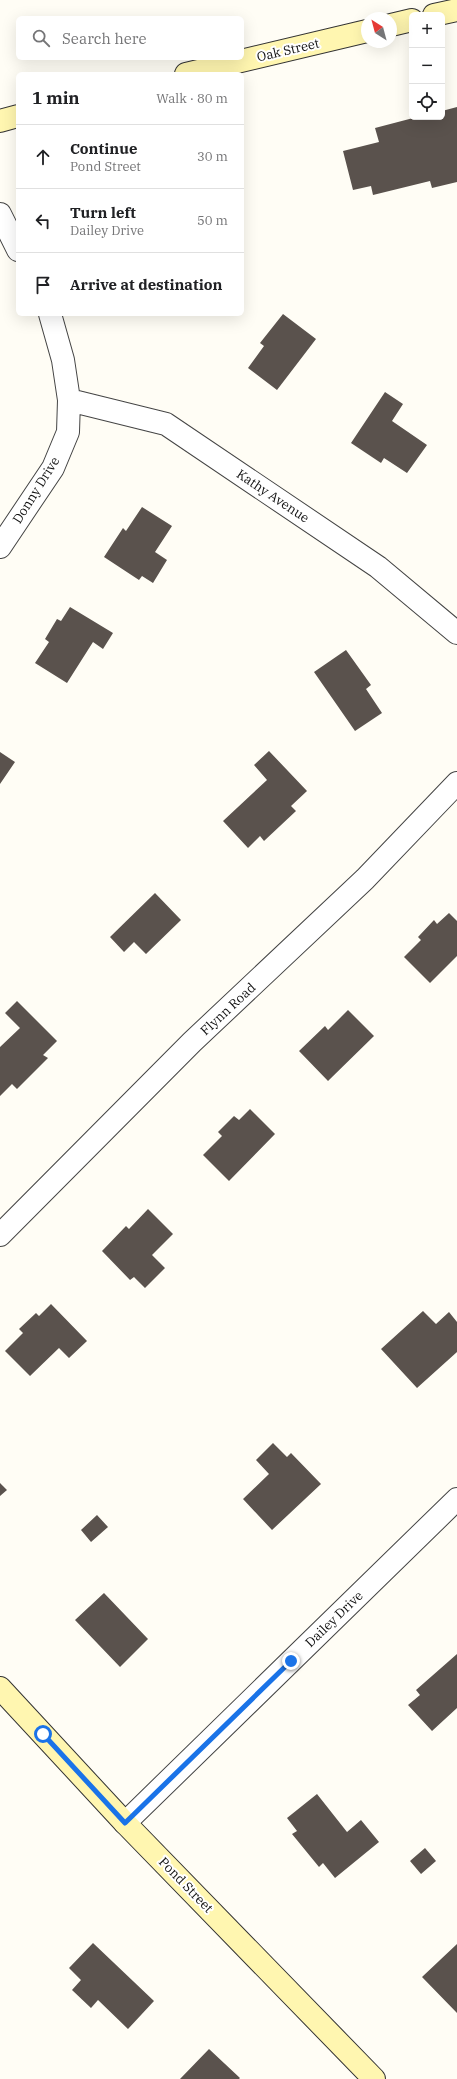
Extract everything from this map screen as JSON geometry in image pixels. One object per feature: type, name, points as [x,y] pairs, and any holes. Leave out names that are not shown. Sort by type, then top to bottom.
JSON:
[{"type":"main road","points":[[445,13],[457,10]]},
{"type":"main road","points":[[397,24],[409,21]]},
{"type":"main road","name":"Oak Street","points":[[194,72],[361,32]]},
{"type":"main road","points":[[0,121],[16,117]]},
{"type":"main road","name":"Pond Street","points":[[0,1688],[125,1823],[374,2079]]},
{"type":"street","points":[[0,214],[16,246]]},
{"type":"street","name":"Donny Drive","points":[[0,547],[53,468],[68,432],[69,400],[63,360],[51,316]]},
{"type":"street","name":"Kathy Avenue","points":[[69,400],[166,424],[378,566],[457,633]]},
{"type":"street","name":"Flynn Road","points":[[0,1235],[192,1042],[365,879],[457,783]]},
{"type":"street","name":"Dailey Drive","points":[[125,1823],[457,1499]]},
{"type":"building","points":[[457,107],[457,182],[432,188],[430,181],[373,195],[371,186],[353,190],[343,151],[379,142],[375,128],[409,119],[445,120],[445,110]]},
{"type":"building","points":[[283,314],[316,339],[277,390],[248,368],[264,346],[260,343]]},
{"type":"building","points":[[385,392],[403,404],[392,421],[427,445],[407,473],[384,458],[381,463],[351,443]]},
{"type":"building","points":[[142,507],[172,526],[155,552],[167,560],[153,583],[142,576],[139,580],[104,557],[123,528],[126,531]]},
{"type":"building","points":[[70,607],[113,633],[103,649],[93,642],[67,683],[35,663],[49,642],[45,639],[57,619],[61,621]]},
{"type":"building","points":[[346,650],[371,685],[366,689],[382,713],[355,731],[314,672]]},
{"type":"building","points":[[269,751],[307,791],[291,806],[296,811],[264,841],[260,836],[248,848],[223,821],[267,780],[254,765]]},
{"type":"building","points":[[0,752],[15,762],[0,784]]},
{"type":"building","points":[[155,893],[181,920],[146,954],[134,942],[124,952],[110,937]]},
{"type":"building","points":[[449,913],[457,921],[457,956],[430,983],[404,957],[421,940],[418,937],[434,920],[437,924]]},
{"type":"building","points":[[17,1001],[57,1041],[43,1055],[48,1058],[17,1089],[12,1084],[0,1096],[0,1047],[20,1028],[5,1013]]},
{"type":"building","points":[[348,1010],[374,1036],[328,1081],[299,1051],[325,1026],[328,1030]]},
{"type":"building","points":[[250,1109],[275,1134],[229,1181],[203,1155],[222,1136],[218,1132],[234,1116],[239,1120]]},
{"type":"building","points":[[148,1209],[173,1234],[152,1255],[165,1268],[145,1288],[134,1277],[130,1280],[102,1251],[126,1226],[129,1229]]},
{"type":"building","points":[[51,1304],[87,1341],[69,1358],[59,1348],[30,1376],[5,1351],[23,1333],[19,1329],[36,1313],[39,1316]]},
{"type":"building","points":[[423,1311],[436,1324],[449,1312],[457,1322],[457,1352],[417,1388],[381,1349]]},
{"type":"building","points":[[273,1443],[287,1457],[291,1453],[321,1484],[272,1530],[243,1499],[269,1474],[256,1460]]},
{"type":"building","points":[[0,1483],[7,1490],[0,1496]]},
{"type":"building","points":[[97,1515],[108,1527],[91,1542],[81,1530]]},
{"type":"building","points":[[104,1593],[148,1639],[120,1667],[75,1620]]},
{"type":"building","points":[[457,1654],[457,1708],[432,1731],[408,1705],[420,1695],[416,1690]]},
{"type":"building","points":[[317,1794],[347,1832],[361,1820],[379,1842],[335,1878],[323,1863],[319,1867],[292,1834],[297,1831],[287,1818]]},
{"type":"building","points":[[425,1848],[436,1861],[421,1874],[410,1861]]},
{"type":"building","points":[[93,1943],[154,2001],[128,2029],[98,2000],[91,2008],[72,1990],[81,1980],[69,1968]]},
{"type":"building","points":[[457,1944],[457,2013],[422,1977]]},
{"type":"building","points":[[209,2049],[240,2078],[180,2079]]},
{"type":"route","points":[[43,1734],[125,1823],[291,1661]]}]
